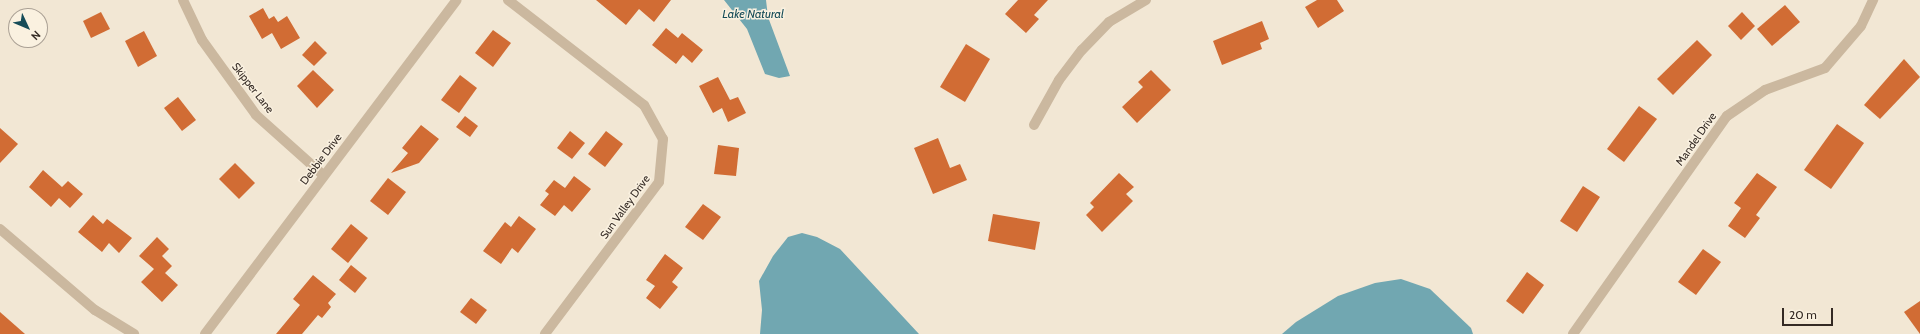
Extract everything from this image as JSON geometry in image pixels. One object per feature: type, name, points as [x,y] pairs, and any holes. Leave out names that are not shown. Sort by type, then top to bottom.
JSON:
[{"type":"street","name":"Skipper Lane","points":[[183,0],[202,40],[256,115],[323,175]]},
{"type":"street","name":"Debbie Drive","points":[[205,334],[323,175],[457,0]]},
{"type":"street","name":"Sun Valley Drive","points":[[508,0],[644,104],[663,139],[659,182],[545,334]]},
{"type":"street","points":[[1034,125],[1059,80],[1082,50],[1109,22],[1146,0]]},
{"type":"street","name":"Mandel Drive","points":[[1573,334],[1727,116],[1764,90],[1825,68],[1861,26],[1873,0]]},
{"type":"street","points":[[0,229],[95,310],[134,334]]},
{"type":"water","name":"Lake Natural","points":[[724,0],[766,0],[768,17],[790,76],[779,78],[765,74],[747,29]]},
{"type":"water","points":[[802,233],[817,237],[840,249],[919,334],[760,334],[762,310],[759,281],[773,256],[788,237]]},
{"type":"water","points":[[1401,279],[1430,289],[1471,328],[1473,334],[1282,334],[1296,322],[1338,296],[1375,283]]},
{"type":"building","points":[[596,0],[671,0],[654,22],[639,9],[626,25]]},
{"type":"building","points":[[1018,0],[1048,0],[1034,15],[1039,19],[1026,33],[1005,14]]},
{"type":"building","points":[[1317,0],[1337,0],[1344,11],[1318,28],[1305,7]]},
{"type":"building","points":[[1785,5],[1800,22],[1772,46],[1757,29]]},
{"type":"building","points":[[263,8],[269,19],[274,16],[278,22],[287,16],[300,38],[281,49],[272,33],[262,39],[249,16]]},
{"type":"building","points":[[101,12],[110,29],[91,38],[83,21]]},
{"type":"building","points":[[1742,12],[1755,26],[1741,40],[1728,26]]},
{"type":"building","points":[[1262,21],[1269,39],[1260,43],[1262,49],[1222,65],[1213,41]]},
{"type":"building","points":[[666,28],[678,38],[682,33],[703,50],[692,63],[683,55],[676,64],[652,45]]},
{"type":"building","points":[[493,30],[511,43],[493,67],[475,53]]},
{"type":"building","points":[[144,31],[157,56],[138,67],[125,41]]},
{"type":"building","points":[[1697,40],[1712,55],[1673,95],[1657,79]]},
{"type":"building","points":[[315,41],[327,53],[314,66],[302,55]]},
{"type":"building","points":[[966,44],[990,59],[965,102],[940,87]]},
{"type":"building","points":[[1904,59],[1920,77],[1880,119],[1864,105]]},
{"type":"building","points":[[313,70],[334,90],[317,108],[297,86]]},
{"type":"building","points":[[1151,70],[1171,90],[1137,123],[1122,107],[1143,87],[1138,82]]},
{"type":"building","points":[[460,75],[477,88],[459,113],[441,100]]},
{"type":"building","points":[[718,77],[730,100],[738,97],[746,113],[728,122],[722,108],[713,113],[699,86]]},
{"type":"building","points":[[178,97],[196,120],[182,131],[164,108]]},
{"type":"building","points":[[1639,106],[1657,119],[1624,162],[1607,149]]},
{"type":"building","points":[[465,116],[478,126],[470,137],[456,127]]},
{"type":"building","points":[[1837,124],[1864,143],[1831,189],[1804,170]]},
{"type":"building","points":[[421,125],[439,139],[419,163],[391,173],[408,153],[402,148]]},
{"type":"building","points":[[0,128],[18,144],[0,163]]},
{"type":"building","points":[[570,131],[585,143],[572,159],[557,148]]},
{"type":"building","points":[[606,131],[623,144],[605,167],[588,154]]},
{"type":"building","points":[[938,138],[950,168],[960,164],[967,180],[933,194],[914,148]]},
{"type":"building","points":[[718,145],[739,148],[736,176],[714,174]]},
{"type":"building","points":[[235,163],[255,183],[239,199],[219,179]]},
{"type":"building","points":[[43,170],[62,187],[68,181],[83,194],[70,208],[59,198],[51,207],[29,187]]},
{"type":"building","points":[[1119,173],[1134,187],[1126,194],[1133,201],[1102,232],[1086,215],[1094,207],[1090,203]]},
{"type":"building","points":[[1757,173],[1777,187],[1756,215],[1760,218],[1745,238],[1728,226],[1741,208],[1734,203]]},
{"type":"building","points":[[574,176],[591,189],[572,212],[564,205],[555,216],[540,205],[549,194],[545,191],[554,180],[565,188]]},
{"type":"building","points":[[388,178],[406,192],[388,215],[370,201]]},
{"type":"building","points":[[1583,186],[1600,197],[1577,232],[1560,221]]},
{"type":"building","points":[[703,204],[721,217],[703,240],[685,227]]},
{"type":"building","points":[[993,214],[1040,222],[1035,250],[988,241]]},
{"type":"building","points":[[93,215],[103,224],[107,219],[132,238],[119,253],[109,243],[102,252],[78,232]]},
{"type":"building","points":[[519,216],[536,229],[518,253],[512,248],[501,264],[483,251],[505,222],[511,227]]},
{"type":"building","points":[[351,224],[368,238],[348,263],[331,249]]},
{"type":"building","points":[[157,237],[169,249],[162,256],[172,266],[165,273],[178,285],[162,302],[141,282],[154,269],[139,256]]},
{"type":"building","points":[[1703,249],[1721,262],[1696,295],[1678,282]]},
{"type":"building","points":[[665,254],[683,268],[672,282],[678,287],[660,309],[646,298],[655,286],[646,280]]},
{"type":"building","points":[[351,265],[367,278],[355,293],[339,280]]},
{"type":"building","points":[[1527,272],[1544,285],[1523,314],[1506,301]]},
{"type":"building","points":[[313,275],[336,294],[328,303],[331,307],[322,318],[318,315],[302,334],[276,334],[300,305],[293,299]]},
{"type":"building","points":[[471,298],[487,310],[476,324],[460,312]]},
{"type":"building","points":[[1920,301],[1920,334],[1904,312]]},
{"type":"building","points":[[0,312],[25,334],[0,334]]}]
